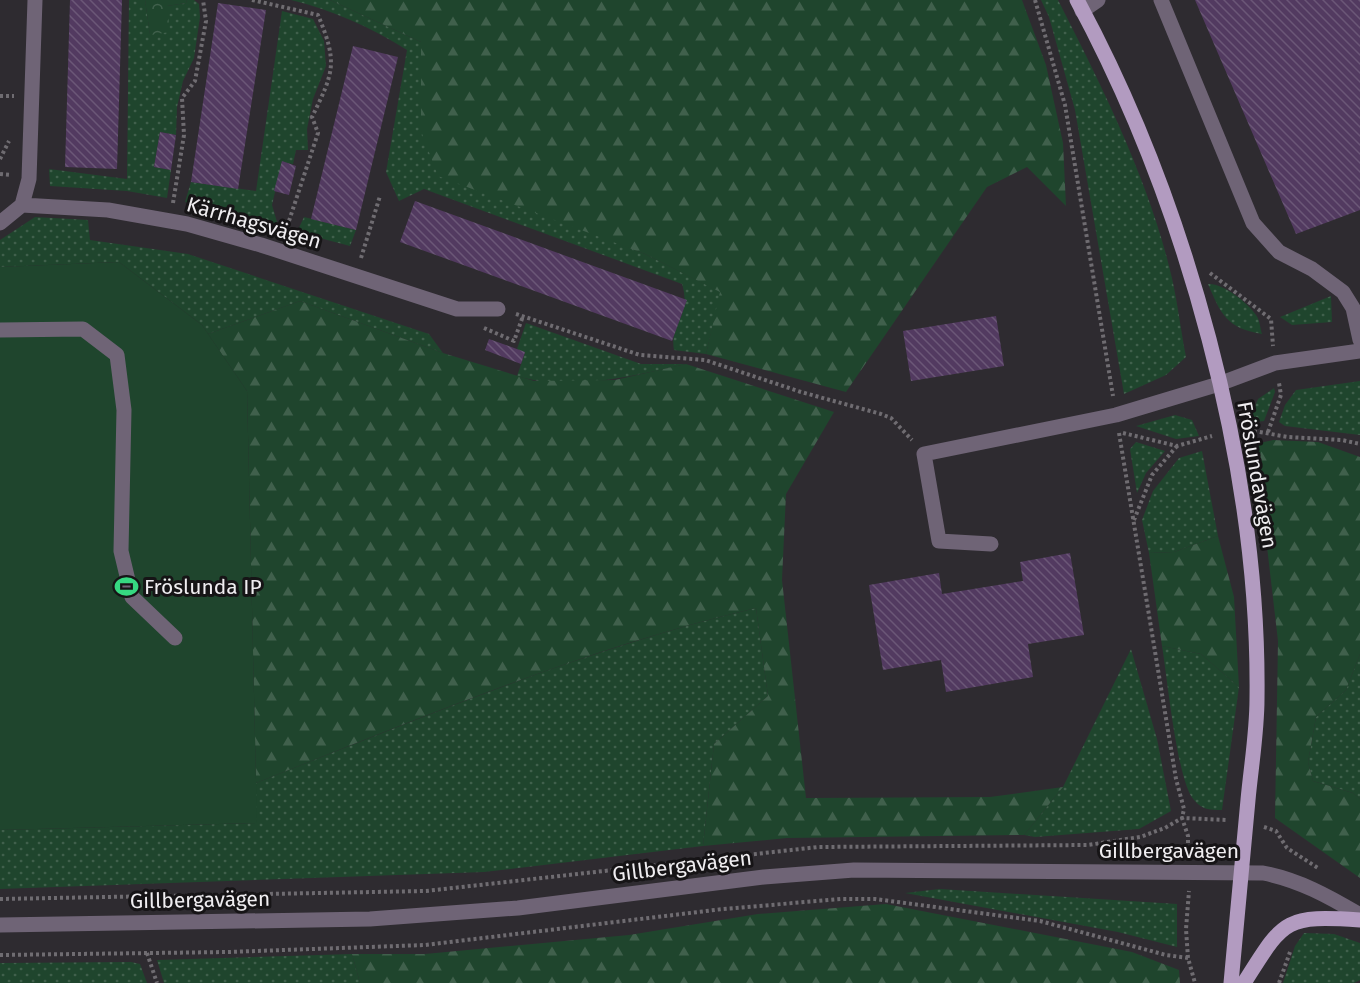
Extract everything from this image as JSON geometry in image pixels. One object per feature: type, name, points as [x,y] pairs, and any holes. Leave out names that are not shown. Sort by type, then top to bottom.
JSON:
[{"type":"main road","name":"Fröslundavägen","points":[[1080,5],[1122,90],[1184,256],[1231,430],[1250,565],[1256,633],[1257,701],[1231,983]]},
{"type":"main road","points":[[1244,983],[1270,943],[1287,925],[1300,920],[1319,918],[1360,920]]},
{"type":"street","points":[[0,223],[22,205],[29,179],[35,0]]},
{"type":"street","points":[[1080,5],[1098,0]]},
{"type":"street","points":[[1161,0],[1253,223],[1279,252],[1312,269],[1343,292],[1353,308],[1360,340]]},
{"type":"street","name":"Kärrhagsvägen","points":[[22,205],[108,210],[171,221],[279,251],[457,309],[498,309]]},
{"type":"street","points":[[0,330],[83,329],[117,355],[124,410],[120,551],[132,597],[176,638]]},
{"type":"street","points":[[991,544],[939,541],[924,454],[1116,415],[1219,384],[1275,363],[1360,351]]},
{"type":"street","name":"Gillbergavägen","points":[[0,925],[370,919],[518,908],[764,877],[854,870],[1263,873],[1298,882],[1360,915]]},
{"type":"path","points":[[171,221],[184,135],[182,98],[195,81],[206,21],[203,0]]},
{"type":"path","points":[[252,0],[318,15],[330,45],[332,76],[312,117],[318,133],[279,251]]},
{"type":"path","points":[[356,276],[380,196]]},
{"type":"path","points":[[1184,256],[1271,319],[1281,395],[1268,432]]},
{"type":"path","points":[[498,309],[640,355],[705,360],[801,392],[881,414],[894,421],[924,454]]},
{"type":"path","points":[[1119,432],[1177,446],[1231,430],[1268,432],[1288,437],[1342,440],[1360,444]]},
{"type":"path","points":[[1134,521],[1152,475],[1177,446]]},
{"type":"path","points":[[0,899],[426,891],[818,847],[1088,845],[1140,837],[1165,828],[1182,818],[1246,821],[1276,831],[1287,848],[1323,872]]},
{"type":"path","points":[[0,955],[425,945],[723,909],[841,898],[875,899],[1040,921],[1166,955],[1188,958],[1195,983]]},
{"type":"path","points":[[1280,983],[1290,950]]},
{"type":"path","points":[[147,953],[157,983]]},
{"type":"green space","points":[[129,0],[145,0],[150,34],[167,6],[186,3],[187,0],[194,0],[199,4],[200,17],[194,58],[183,81],[177,107],[176,135],[160,132],[154,167],[171,170],[167,198],[127,191],[50,186],[49,169],[127,179]]},
{"type":"green space","points":[[145,0],[187,0],[186,3],[167,6],[170,32],[150,35]]},
{"type":"green space","points":[[291,0],[330,0],[421,42],[421,131],[547,215],[645,254],[721,292],[706,354],[674,350],[673,341],[684,304],[682,284],[424,189],[399,201],[386,172],[407,50],[351,20]]},
{"type":"green space","points":[[330,0],[1022,0],[1046,65],[1063,143],[1066,206],[1027,167],[987,187],[846,392],[706,354],[720,292],[645,254],[438,176],[421,131],[421,42]]},
{"type":"green space","points":[[1041,0],[1058,0],[1106,97],[1148,198],[1160,232],[1174,289],[1186,357],[1166,375],[1124,394],[1075,110],[1049,17]]},
{"type":"green space","points":[[282,11],[313,19],[324,41],[326,66],[313,99],[307,129],[308,150],[296,150],[293,164],[282,162],[272,205],[278,225],[185,202],[191,182],[256,191]]},
{"type":"green space","points":[[35,217],[88,220],[90,240],[188,254],[429,334],[443,353],[300,301],[208,334],[202,325],[119,262],[0,267],[0,240]]},
{"type":"green space","points":[[304,217],[356,230],[350,246],[297,232]]},
{"type":"green space","name":"Fröslunda IP","points":[[119,262],[202,325],[247,391],[257,823],[0,830],[0,267]]},
{"type":"green space","points":[[1208,284],[1228,290],[1247,305],[1257,317],[1262,334],[1240,328],[1226,318]]},
{"type":"green space","points":[[1331,296],[1332,322],[1292,325],[1280,317]]},
{"type":"green space","points":[[300,301],[443,353],[534,381],[615,380],[686,364],[834,412],[786,494],[782,580],[806,798],[990,797],[1063,787],[1024,835],[787,838],[703,846],[714,744],[768,696],[756,608],[692,624],[565,664],[440,710],[256,783],[247,391],[208,334]]},
{"type":"green space","points":[[526,323],[641,364],[686,364],[624,377],[579,382],[537,381],[517,376],[525,353],[517,349]]},
{"type":"green space","points":[[1360,381],[1360,435],[1285,426],[1279,422],[1285,405],[1296,390]]},
{"type":"green space","points":[[1274,388],[1275,392],[1264,421],[1248,423],[1258,399]]},
{"type":"green space","points":[[1175,415],[1192,420],[1199,436],[1176,439],[1136,426]]},
{"type":"green space","points":[[1273,440],[1318,442],[1360,457],[1360,654],[1346,690],[1316,717],[1308,762],[1313,781],[1353,793],[1360,799],[1360,878],[1275,818],[1278,641],[1255,444]]},
{"type":"green space","points":[[1136,442],[1165,451],[1146,473],[1137,493],[1130,449]]},
{"type":"green space","points":[[1202,451],[1218,536],[1174,552],[1149,553],[1142,520],[1153,491],[1179,458]]},
{"type":"green space","points":[[1218,536],[1234,597],[1239,687],[1201,654],[1162,646],[1149,553],[1174,552]]},
{"type":"green space","points":[[756,608],[768,696],[714,744],[703,846],[484,872],[0,889],[0,830],[256,823],[256,783],[503,686],[629,643]]},
{"type":"green space","points":[[1162,646],[1201,654],[1239,687],[1222,810],[1203,808],[1194,800],[1188,789],[1178,751]]},
{"type":"green space","points":[[1131,649],[1157,739],[1171,811],[1139,829],[1035,837],[1024,835],[1063,787]]},
{"type":"green space","points":[[1360,654],[1360,799],[1353,793],[1313,781],[1308,762],[1316,717],[1346,690]]},
{"type":"green space","points":[[940,889],[1177,904],[1177,947],[1118,932],[905,893]]},
{"type":"green space","points":[[886,904],[1132,952],[1179,970],[1180,983],[360,983],[352,954],[425,954],[629,935],[758,914]]},
{"type":"green space","points":[[1304,933],[1334,934],[1360,943],[1360,980],[1354,983],[1283,983],[1295,946]]},
{"type":"green space","points":[[352,954],[360,983],[164,983],[157,960]]},
{"type":"green space","points":[[131,962],[140,964],[147,983],[0,983],[0,963]]},
{"type":"building","points":[[70,0],[122,0],[117,169],[65,167]]},
{"type":"building","points":[[1195,0],[1360,0],[1360,210],[1296,234]]},
{"type":"building","points":[[218,3],[266,10],[238,189],[191,182]]},
{"type":"building","points":[[353,46],[398,57],[356,230],[311,219]]},
{"type":"building","points":[[160,132],[176,135],[171,170],[154,167]]},
{"type":"building","points":[[282,161],[296,166],[289,195],[274,191]]},
{"type":"building","points":[[415,201],[687,300],[672,341],[400,242]]},
{"type":"building","points":[[996,316],[1004,366],[911,381],[903,331]]},
{"type":"building","points":[[489,339],[525,352],[521,364],[485,350]]},
{"type":"building","points":[[1070,553],[1084,635],[1028,644],[1033,677],[946,692],[941,660],[883,670],[869,585],[939,573],[942,594],[1023,581],[1020,562]]},
{"type":"place","name":"Fröslunda IP","points":[[126,587]]}]
